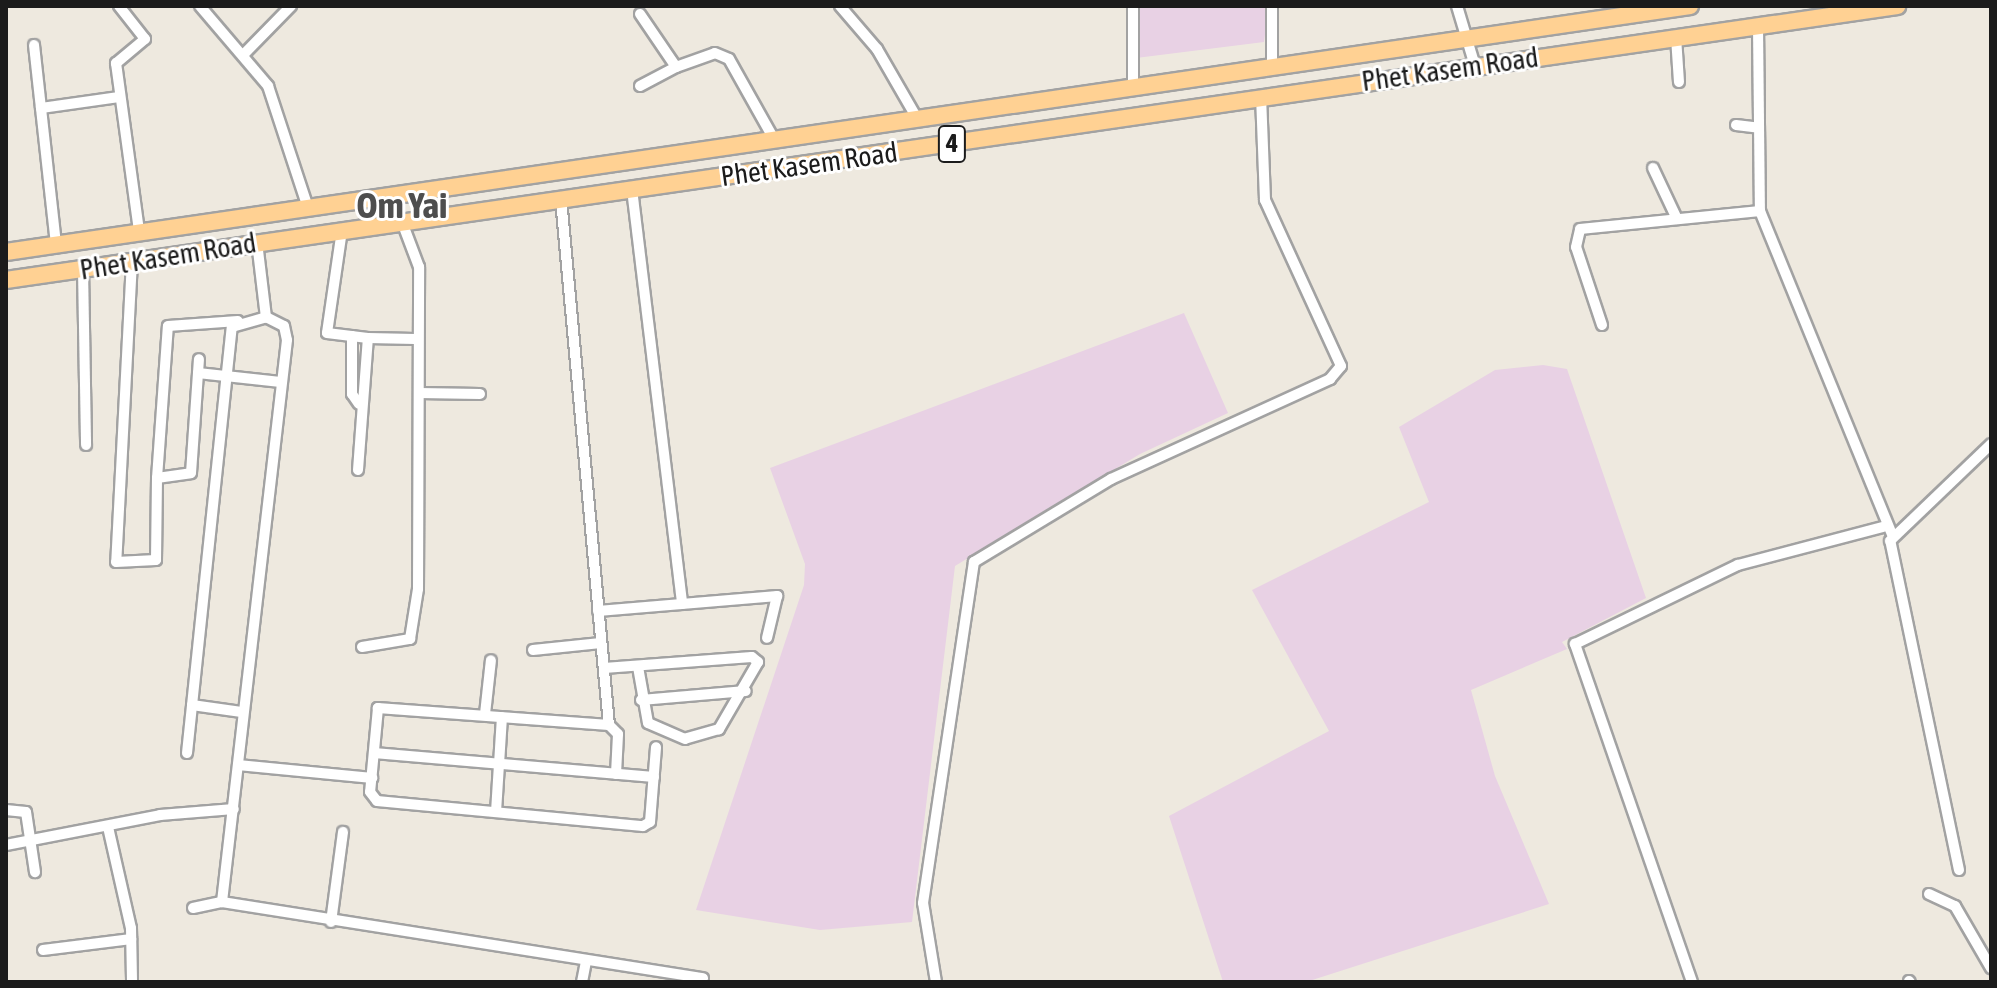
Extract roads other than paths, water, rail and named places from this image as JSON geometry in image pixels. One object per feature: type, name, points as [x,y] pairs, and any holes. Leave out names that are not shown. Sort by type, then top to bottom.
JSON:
[{"type":"main road","name":"Phet Kasem Road","points":[[6,252],[1690,6]]},
{"type":"main road","name":"Phet Kasem Road","points":[[6,280],[1897,6]]},
{"type":"main road","points":[[1494,34],[1483,41],[1484,52],[1610,37],[1656,40]]},
{"type":"main road","points":[[1289,65],[1332,68],[1444,53],[1446,64],[1429,73]]},
{"type":"street","points":[[119,6],[145,39],[117,58],[119,97],[139,232]]},
{"type":"street","points":[[245,53],[291,6]]},
{"type":"street","points":[[840,6],[877,49],[918,120]]},
{"type":"street","points":[[1133,6],[1133,88]]},
{"type":"street","points":[[1272,6],[1272,67]]},
{"type":"street","points":[[1457,6],[1475,66]]},
{"type":"street","points":[[207,8],[245,53],[283,119],[308,208]]},
{"type":"street","points":[[645,18],[676,67]]},
{"type":"street","points":[[1758,26],[1760,211],[1883,527],[1892,535],[1894,577],[1959,870]]},
{"type":"street","points":[[1676,37],[1679,82]]},
{"type":"street","points":[[34,45],[56,244]]},
{"type":"street","points":[[640,86],[676,67],[724,56],[775,141]]},
{"type":"street","points":[[41,108],[119,97]]},
{"type":"street","points":[[936,982],[923,903],[974,562],[1111,479],[1330,379],[1341,366],[1265,200],[1261,97]]},
{"type":"street","points":[[1736,125],[1759,128]]},
{"type":"street","points":[[1653,168],[1677,219]]},
{"type":"street","points":[[632,189],[682,604]]},
{"type":"street","points":[[561,199],[609,725],[618,734],[616,774]]},
{"type":"street","points":[[1602,325],[1576,247],[1580,229],[1760,211]]},
{"type":"street","points":[[362,647],[403,643],[413,632],[419,393],[415,339],[419,267],[402,222]]},
{"type":"street","points":[[342,230],[327,333],[415,339]]},
{"type":"street","points":[[257,242],[266,317]]},
{"type":"street","points":[[132,261],[116,562],[156,560],[157,478],[168,326],[266,317],[286,330],[222,902]]},
{"type":"street","points":[[83,269],[86,445]]},
{"type":"street","points":[[187,753],[228,376],[238,321]]},
{"type":"street","points":[[352,336],[352,394],[359,404]]},
{"type":"street","points":[[358,470],[359,404],[368,338]]},
{"type":"street","points":[[157,478],[191,473],[199,359]]},
{"type":"street","points":[[198,373],[281,382]]},
{"type":"street","points":[[419,393],[480,394]]},
{"type":"street","points":[[1892,535],[1991,444]]},
{"type":"street","points":[[1692,982],[1575,644],[1738,565],[1883,527]]},
{"type":"street","points":[[598,611],[777,596],[767,638]]},
{"type":"street","points":[[533,650],[601,643]]},
{"type":"street","points":[[604,668],[752,657],[758,662],[746,691],[719,729],[698,739],[653,728],[641,700],[638,667]]},
{"type":"street","points":[[485,714],[491,660]]},
{"type":"street","points":[[641,700],[746,691]]},
{"type":"street","points":[[192,705],[242,712]]},
{"type":"street","points":[[609,725],[380,707],[372,778],[377,801],[643,826],[650,822],[656,747]]},
{"type":"street","points":[[496,812],[502,717]]},
{"type":"street","points":[[374,753],[654,777]]},
{"type":"street","points":[[238,765],[372,778]]},
{"type":"street","points":[[6,845],[234,809]]},
{"type":"street","points":[[6,810],[26,812],[35,872]]},
{"type":"street","points":[[108,827],[131,939],[132,982]]},
{"type":"street","points":[[331,922],[343,832]]},
{"type":"street","points":[[1929,894],[1955,906],[1991,968]]},
{"type":"street","points":[[193,908],[222,902],[331,922],[703,978]]},
{"type":"street","points":[[43,950],[131,939]]},
{"type":"street","points":[[582,982],[586,961]]},
{"type":"district","name":"Om Yai","points":[[402,206]]}]
